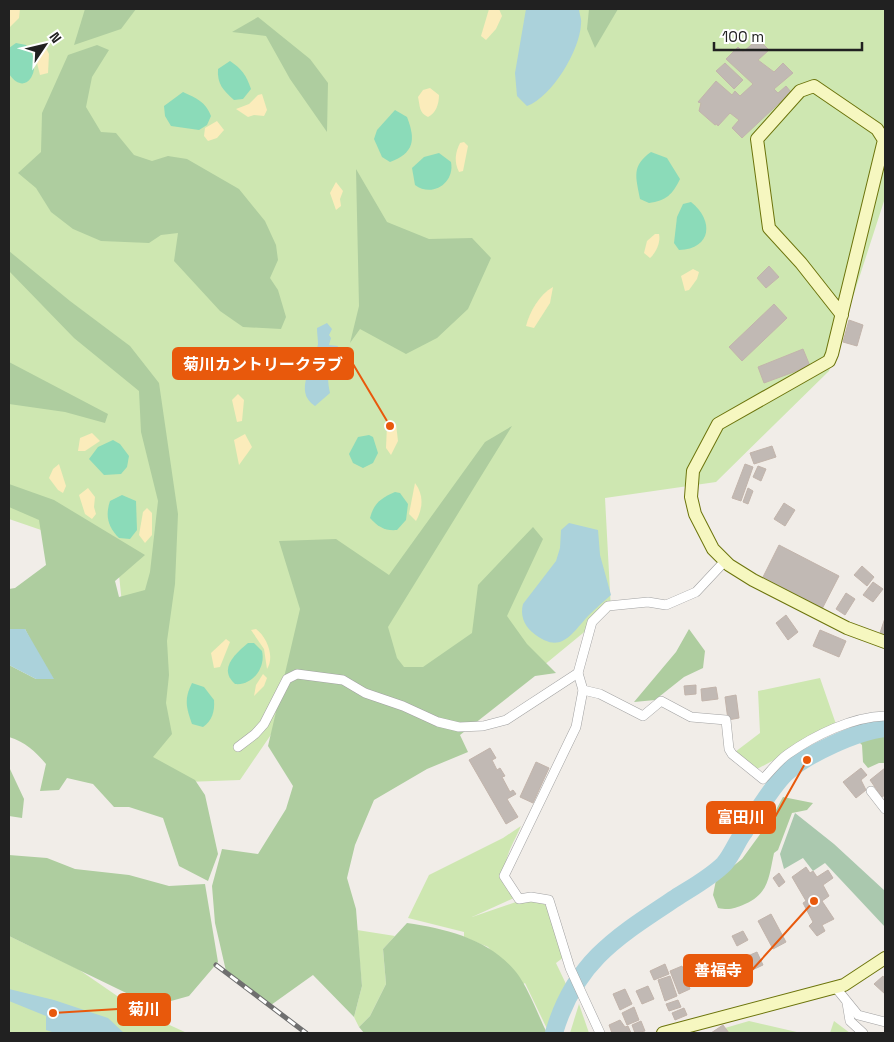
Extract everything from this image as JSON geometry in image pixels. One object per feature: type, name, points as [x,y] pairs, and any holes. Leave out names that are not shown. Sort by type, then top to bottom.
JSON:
[{"type":"street","points":[[842,315],[769,228],[757,138],[800,91],[814,86],[877,129],[884,140],[842,315],[829,360],[718,424],[693,471],[691,497],[695,514],[713,549],[725,560],[753,580],[847,628],[885,642]]},
{"type":"street","points":[[600,1033],[570,968],[549,900],[519,899],[504,876],[576,727],[582,690],[578,673],[592,622],[608,606],[648,602],[666,604],[696,592],[725,560]]},
{"type":"street","points":[[238,747],[255,734],[264,724],[287,679],[297,674],[342,680],[365,693],[403,706],[438,722],[459,728],[483,726],[506,720],[578,673]]},
{"type":"street","points":[[582,690],[600,694],[643,716],[661,701],[691,717],[726,720],[729,749],[732,754],[763,779],[787,755],[824,734],[874,716],[885,716]]},
{"type":"street","points":[[871,791],[885,809]]},
{"type":"street","points":[[663,1033],[836,988],[844,985],[885,958]]},
{"type":"street","points":[[836,988],[858,1015],[885,1022]]},
{"type":"street","points":[[847,1003],[850,1021],[862,1033]]},
{"type":"green space","points":[[9,9],[885,9],[885,198],[829,371],[716,482],[605,498],[611,610],[454,739],[294,701],[240,780],[159,783],[132,699],[117,556],[9,519]]},
{"type":"green space","points":[[85,9],[136,9],[121,29],[74,45]]},
{"type":"green space","points":[[589,9],[618,9],[595,48],[587,29]]},
{"type":"green space","points":[[258,17],[310,59],[328,83],[327,132],[290,79],[266,36],[232,32]]},
{"type":"green space","points":[[16,43],[26,45],[32,53],[34,61],[32,76],[28,81],[22,83],[16,81],[9,74],[9,48]]},
{"type":"green space","points":[[97,45],[109,50],[92,77],[86,107],[101,132],[116,133],[134,155],[152,161],[168,156],[187,159],[239,189],[265,221],[276,245],[278,260],[270,278],[278,290],[286,317],[281,329],[243,327],[220,311],[174,261],[178,233],[161,235],[149,243],[101,241],[73,229],[51,212],[36,188],[18,173],[41,152],[42,113],[68,55]]},
{"type":"green space","points":[[230,61],[243,73],[251,89],[243,99],[234,100],[220,83],[218,69]]},
{"type":"green space","points":[[183,92],[203,104],[209,111],[211,116],[207,125],[199,130],[171,126],[165,116],[164,106]]},
{"type":"green space","points":[[395,110],[407,117],[412,132],[412,139],[408,150],[390,162],[382,157],[374,139],[377,130]]},
{"type":"green space","points":[[651,152],[667,158],[680,179],[675,189],[668,196],[660,201],[649,203],[640,199],[636,172],[640,162]]},
{"type":"green space","points":[[439,153],[451,162],[451,170],[446,182],[435,189],[428,190],[415,185],[412,168],[424,157]]},
{"type":"green space","points":[[356,169],[387,222],[429,239],[472,238],[491,258],[468,309],[437,338],[406,354],[360,329],[350,343],[359,306]]},
{"type":"green space","points":[[691,202],[703,217],[706,232],[698,245],[679,250],[674,243],[677,217],[683,204]]},
{"type":"green space","points":[[9,251],[70,301],[130,346],[159,383],[178,514],[175,584],[167,641],[169,675],[166,703],[172,734],[153,757],[195,780],[205,795],[218,854],[208,881],[179,866],[163,818],[129,807],[114,807],[93,784],[67,778],[59,790],[40,791],[46,764],[29,748],[9,737],[9,665],[36,679],[38,655],[25,629],[9,630],[9,589],[15,588],[46,565],[39,520],[9,507],[9,484],[54,500],[145,555],[115,581],[119,597],[145,590],[150,572],[158,501],[141,432],[139,391],[74,338],[9,271]]},
{"type":"green space","points":[[9,362],[108,414],[105,423],[65,412],[9,404]]},
{"type":"green space","points":[[512,426],[388,627],[397,658],[404,667],[423,667],[472,633],[478,585],[533,527],[543,539],[507,616],[527,644],[556,673],[535,676],[460,735],[468,752],[427,769],[374,800],[355,845],[347,878],[356,909],[362,986],[354,1017],[313,975],[271,1005],[226,971],[215,923],[212,886],[222,849],[258,854],[286,809],[293,786],[268,746],[300,609],[279,541],[336,539],[389,575],[485,442]]},
{"type":"green space","points":[[369,435],[373,437],[378,453],[373,463],[363,468],[353,463],[349,454],[358,437]]},
{"type":"green space","points":[[113,440],[120,444],[129,456],[127,467],[121,474],[104,475],[89,459],[98,447]]},
{"type":"green space","points":[[395,492],[400,493],[408,504],[406,520],[397,530],[389,530],[379,526],[370,518],[379,502]]},
{"type":"green space","points":[[122,495],[136,501],[137,530],[130,539],[119,538],[112,530],[108,516],[110,501]]},
{"type":"green space","points":[[689,629],[705,651],[703,668],[684,677],[655,700],[634,702],[676,652]]},
{"type":"green space","points":[[248,643],[254,643],[262,651],[262,664],[252,679],[241,684],[235,684],[230,678],[228,667],[238,652]]},
{"type":"green space","points":[[820,678],[837,727],[757,769],[735,752],[760,733],[758,691]]},
{"type":"green space","points":[[192,683],[204,687],[214,700],[212,715],[209,722],[203,727],[192,724],[188,713],[187,699]]},
{"type":"green space","points":[[885,733],[885,763],[879,763],[868,768],[863,762],[862,745],[858,741]]},
{"type":"green space","points":[[9,767],[24,799],[22,818],[9,816]]},
{"type":"green space","points":[[783,797],[813,803],[807,810],[792,813],[778,850],[774,853],[767,883],[759,895],[738,907],[718,908],[713,895],[716,880],[742,859],[771,819]]},
{"type":"green space","points":[[795,813],[834,844],[885,891],[885,927],[825,863],[813,871],[803,858],[784,869],[780,854]]},
{"type":"green space","points":[[521,826],[508,854],[505,869],[510,887],[516,897],[472,917],[516,902],[537,898],[551,910],[564,957],[556,963],[566,984],[549,1033],[525,983],[520,986],[488,947],[464,937],[464,932],[408,918],[429,875],[503,838]]},
{"type":"green space","points":[[9,855],[47,858],[75,869],[129,875],[169,886],[205,884],[218,962],[189,996],[153,1006],[9,936]]},
{"type":"green space","points":[[407,923],[452,932],[493,951],[516,972],[525,985],[547,1033],[364,1033],[359,1027],[370,1016],[386,984],[383,949]]},
{"type":"green space","points":[[357,930],[395,936],[383,949],[386,984],[370,1016],[359,1027],[354,1017],[362,986]]},
{"type":"green space","points":[[9,936],[78,969],[139,1011],[187,1033],[9,1033]]},
{"type":"green space","points":[[579,1004],[589,1033],[570,1033]]},
{"type":"green space","points":[[749,1021],[801,1033],[729,1033],[725,1028]]},
{"type":"green space","points":[[834,1021],[850,1033],[830,1033]]},
{"type":"sand","points":[[9,9],[20,9],[19,18],[9,28]]},
{"type":"sand","points":[[489,9],[499,9],[502,16],[496,29],[486,40],[481,36]]},
{"type":"sand","points":[[38,45],[45,46],[49,54],[48,73],[40,75],[36,59]]},
{"type":"sand","points":[[430,88],[439,95],[439,98],[435,111],[428,117],[421,111],[418,97],[423,90]]},
{"type":"sand","points":[[262,94],[267,110],[264,116],[254,115],[248,117],[236,109],[249,104],[258,95]]},
{"type":"sand","points":[[217,121],[224,130],[217,138],[208,141],[204,136],[205,128]]},
{"type":"sand","points":[[464,142],[468,146],[463,171],[459,172],[456,165],[456,154],[460,143]]},
{"type":"sand","points":[[336,182],[343,191],[340,199],[341,206],[336,210],[330,193]]},
{"type":"sand","points":[[655,234],[659,234],[659,244],[650,258],[644,253],[647,241]]},
{"type":"sand","points":[[693,269],[699,272],[697,279],[689,290],[685,291],[681,276]]},
{"type":"sand","points":[[553,287],[550,303],[534,328],[526,326],[536,304],[543,294]]},
{"type":"sand","points":[[238,394],[244,400],[242,421],[237,422],[232,400]]},
{"type":"sand","points":[[396,424],[398,441],[391,455],[386,448],[387,425]]},
{"type":"sand","points":[[92,433],[100,441],[85,451],[78,451],[80,438]]},
{"type":"sand","points":[[245,434],[252,447],[239,465],[234,440]]},
{"type":"sand","points":[[59,464],[66,486],[63,493],[58,490],[49,478],[53,469]]},
{"type":"sand","points":[[415,483],[420,492],[422,502],[416,521],[409,514]]},
{"type":"sand","points":[[88,488],[95,497],[94,507],[96,514],[92,519],[85,514],[79,495]]},
{"type":"sand","points":[[147,508],[152,513],[152,535],[145,543],[139,535],[143,512]]},
{"type":"sand","points":[[256,629],[269,648],[270,659],[267,669],[264,649],[251,630]]},
{"type":"sand","points":[[226,639],[230,642],[220,667],[214,668],[211,653]]},
{"type":"sand","points":[[263,674],[267,678],[264,686],[254,696],[256,685]]},
{"type":"water","points":[[526,9],[579,9],[581,22],[576,47],[563,71],[546,93],[527,106],[517,96],[515,73]]},
{"type":"water","points":[[327,323],[332,329],[329,335],[331,338],[329,345],[338,346],[328,373],[330,393],[315,406],[308,400],[305,393],[305,385],[318,344],[317,328]]},
{"type":"water","points":[[569,523],[598,530],[600,555],[611,595],[575,631],[563,641],[557,643],[542,639],[529,629],[523,620],[522,608],[523,604],[556,561],[560,548],[561,530]]},
{"type":"water","points":[[9,629],[25,629],[54,679],[36,679],[9,665]]},
{"type":"water","points":[[9,989],[54,1000],[108,1018],[124,1033],[55,1033],[46,1030],[46,1016],[9,1001]]},
{"type":"building","points":[[758,39],[769,50],[758,60],[774,72],[783,63],[793,73],[774,89],[778,93],[786,86],[791,92],[742,138],[732,128],[739,120],[730,113],[718,126],[717,124],[715,125],[699,111],[701,103],[698,102],[716,81],[732,95],[735,91],[740,96],[753,84],[726,59],[738,47],[743,52]]},
{"type":"building","points":[[725,63],[743,80],[734,89],[716,71]]},
{"type":"building","points":[[769,266],[779,277],[766,288],[757,278]]},
{"type":"building","points":[[774,304],[787,318],[742,361],[729,347]]},
{"type":"building","points":[[849,320],[863,325],[857,346],[843,342]]},
{"type":"building","points":[[803,349],[810,366],[764,383],[758,367]]},
{"type":"building","points":[[772,446],[776,457],[754,464],[750,453]]},
{"type":"building","points":[[745,464],[753,467],[741,501],[732,498]]},
{"type":"building","points":[[758,466],[766,469],[761,481],[753,477]]},
{"type":"building","points":[[748,488],[753,491],[748,504],[743,502]]},
{"type":"building","points":[[784,503],[795,510],[785,526],[774,519]]},
{"type":"building","points":[[779,545],[839,576],[822,609],[762,579]]},
{"type":"building","points":[[862,566],[874,577],[867,586],[854,575]]},
{"type":"building","points":[[873,582],[883,589],[873,602],[863,595]]},
{"type":"building","points":[[846,593],[855,599],[845,615],[836,609]]},
{"type":"building","points":[[786,615],[798,632],[788,640],[776,623]]},
{"type":"building","points":[[885,618],[885,635],[880,633]]},
{"type":"building","points":[[820,630],[846,641],[839,657],[813,646]]},
{"type":"building","points":[[696,685],[696,694],[685,695],[684,686]]},
{"type":"building","points":[[716,687],[718,699],[702,701],[701,689]]},
{"type":"building","points":[[736,695],[739,718],[728,720],[725,697]]},
{"type":"building","points":[[490,748],[496,758],[492,760],[497,770],[500,768],[505,776],[502,777],[510,792],[513,790],[516,794],[507,799],[518,817],[506,824],[469,760]]},
{"type":"building","points":[[536,762],[549,768],[533,803],[520,797]]},
{"type":"building","points":[[861,768],[867,775],[861,780],[866,790],[856,798],[843,782]]},
{"type":"building","points":[[885,768],[885,795],[882,797],[870,780]]},
{"type":"building","points":[[806,867],[810,873],[813,871],[817,877],[828,870],[833,878],[823,885],[829,896],[822,901],[834,919],[822,925],[825,931],[817,936],[809,926],[813,922],[803,903],[806,901],[792,877]]},
{"type":"building","points":[[779,873],[785,882],[779,887],[773,878]]},
{"type":"building","points":[[771,914],[786,942],[773,949],[758,921]]},
{"type":"building","points":[[743,931],[748,940],[737,946],[732,936]]},
{"type":"building","points":[[757,952],[763,965],[750,971],[743,958]]},
{"type":"building","points":[[665,964],[669,974],[654,980],[650,971]]},
{"type":"building","points":[[682,966],[690,989],[679,994],[670,971]]},
{"type":"building","points":[[670,976],[677,996],[665,1001],[658,980]]},
{"type":"building","points":[[883,976],[885,979],[885,994],[874,984]]},
{"type":"building","points":[[648,986],[654,999],[642,1004],[636,991]]},
{"type":"building","points":[[625,989],[632,1004],[620,1010],[613,994]]},
{"type":"building","points":[[678,1000],[681,1007],[669,1011],[666,1004]]},
{"type":"building","points":[[634,1007],[639,1020],[627,1025],[622,1013]]},
{"type":"building","points":[[684,1008],[687,1015],[675,1020],[672,1013]]},
{"type":"building","points":[[620,1020],[625,1027],[628,1026],[631,1033],[612,1033],[609,1025]]},
{"type":"building","points":[[641,1021],[645,1031],[635,1033],[632,1025]]},
{"type":"building","points":[[723,1025],[729,1033],[711,1033]]},
{"type":"waterway","points":[[554,1033],[563,1008],[574,987],[601,953],[636,925],[719,869],[730,856],[775,785],[786,773],[806,758],[833,744],[885,728]]},
{"type":"railway","points":[[216,965],[306,1033]]},
{"type":"place","name":"菊川カントリークラブ","points":[[390,426]]},
{"type":"place","name":"富田川","points":[[807,760]]},
{"type":"place","name":"善福寺","points":[[814,901]]},
{"type":"place","name":"菊川","points":[[53,1013]]}]
